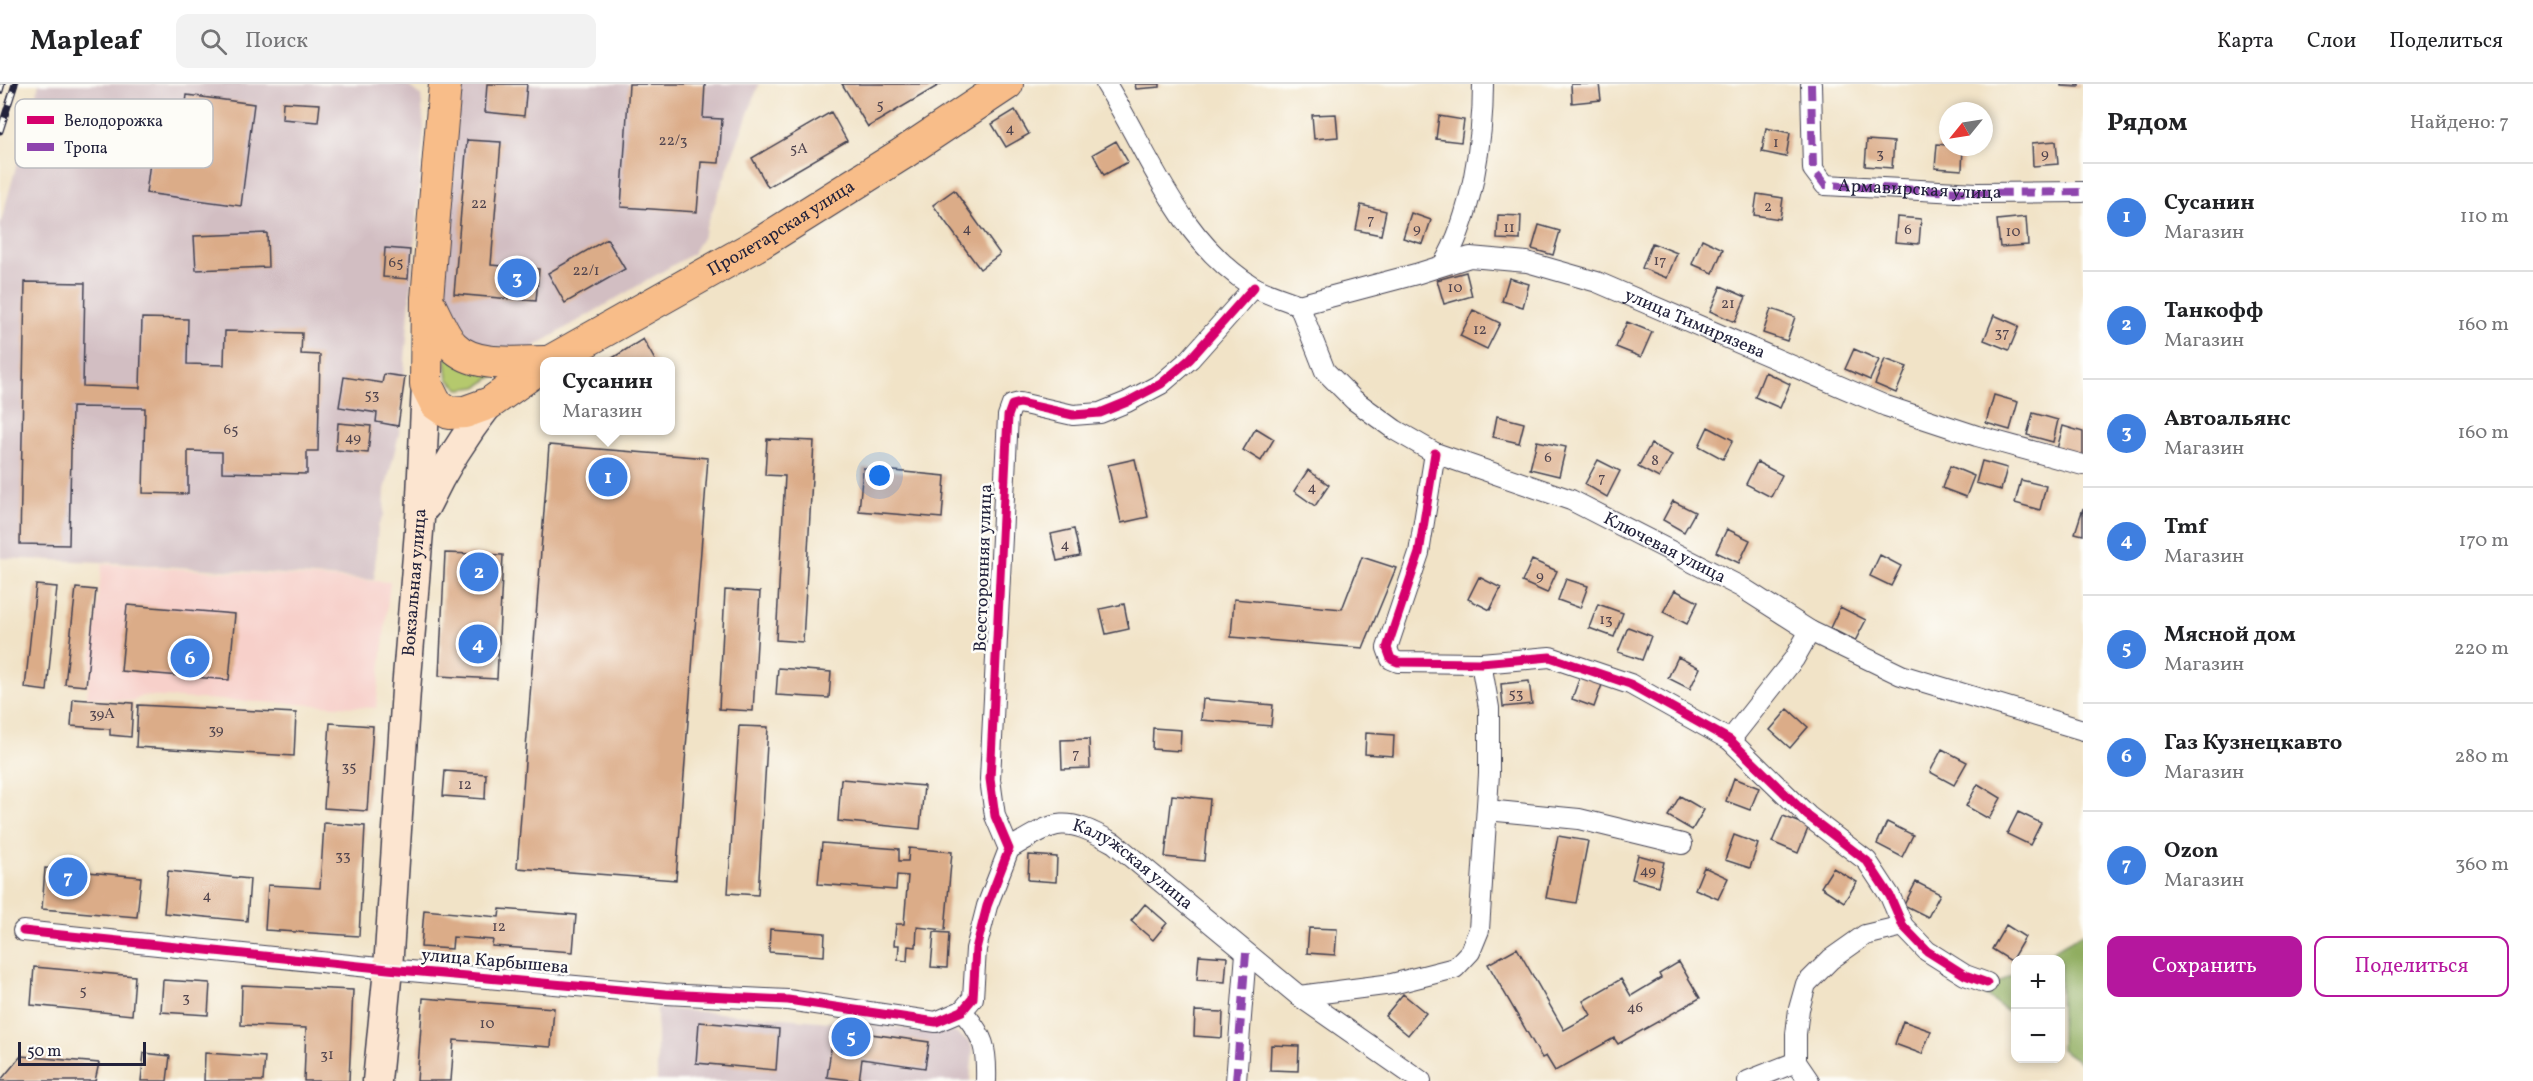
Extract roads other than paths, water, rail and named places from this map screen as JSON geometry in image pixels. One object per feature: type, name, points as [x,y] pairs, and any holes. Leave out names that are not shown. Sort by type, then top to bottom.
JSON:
[{"type":"main road","name":"Вокзальная улица","points":[[377,1081],[388,969],[420,519],[427,299],[445,84]]},
{"type":"main road","name":"Пролетарская улица","points":[[557,357],[762,242],[902,154],[1007,84]]},
{"type":"main road","points":[[427,299],[453,346],[470,356],[490,362],[540,363]]},
{"type":"main road","name":"Пролетарская улица","points":[[420,519],[443,469],[462,439],[490,403],[540,367]]},
{"type":"main road","points":[[426,384],[436,404],[449,413],[465,412],[490,403]]},
{"type":"street","points":[[1106,84],[1182,218],[1206,249],[1254,287],[1299,305]]},
{"type":"street","points":[[1443,265],[1455,245],[1472,189],[1483,84]]},
{"type":"street","name":"Армавирская улица","points":[[1811,84],[1813,169],[1825,185],[1977,193],[2083,192]]},
{"type":"street","name":"улица Тимирязева","points":[[1299,305],[1470,257],[1527,262],[1597,282],[1886,406],[1977,436],[2083,465]]},
{"type":"street","name":"Всесторонняя улица","points":[[1009,849],[995,816],[990,779],[1008,416],[1012,405],[1020,403],[1073,415],[1100,413],[1127,402],[1161,384],[1190,359],[1254,287]]},
{"type":"street","name":"Ключевая улица","points":[[1299,305],[1325,371],[1362,406],[1395,430],[1435,453],[1571,500],[1742,587],[1810,631],[1901,675],[2083,730]]},
{"type":"street","points":[[1435,453],[1419,553],[1387,648],[1391,659],[1398,662],[1481,663],[1550,657],[1630,684],[1730,740],[1808,816],[1867,861],[1890,896],[1903,926],[1928,951],[1965,975],[1987,984]]},
{"type":"street","points":[[1730,740],[1794,659],[1810,631]]},
{"type":"street","points":[[1299,996],[1392,984],[1455,968],[1470,952],[1479,930],[1487,810],[1490,708],[1481,663]]},
{"type":"street","points":[[1487,810],[1579,819],[1682,844]]},
{"type":"street","name":"Калужская улица","points":[[1009,849],[1045,827],[1068,824],[1091,831],[1114,843],[1299,996],[1421,1081]]},
{"type":"street","points":[[986,1081],[987,1057],[979,1030],[962,1011],[973,998],[976,949],[987,906],[1009,849]]},
{"type":"street","points":[[1809,1081],[1796,1062],[1799,1009],[1806,984],[1831,959],[1864,935],[1903,926]]},
{"type":"street","name":"улица Карбышева","points":[[23,931],[388,969],[665,994],[788,1000],[936,1022],[962,1011]]},
{"type":"street","points":[[1236,1081],[1246,953]]},
{"type":"street","points":[[1748,1081],[1796,1062]]},
{"type":"railway","points":[[0,91],[2,84]]},
{"type":"railway","points":[[0,131],[15,84]]},
{"type":"place","name":"Автоальянс","points":[[517,278]]},
{"type":"place","name":"Сусанин","points":[[608,477]]},
{"type":"place","name":"Танкофф","points":[[479,572]]},
{"type":"place","name":"Tmf","points":[[478,644]]},
{"type":"place","name":"Газ Кузнецкавто","points":[[190,658]]},
{"type":"place","name":"Ozon","points":[[68,877]]},
{"type":"place","name":"Мясной дом","points":[[851,1037]]}]
